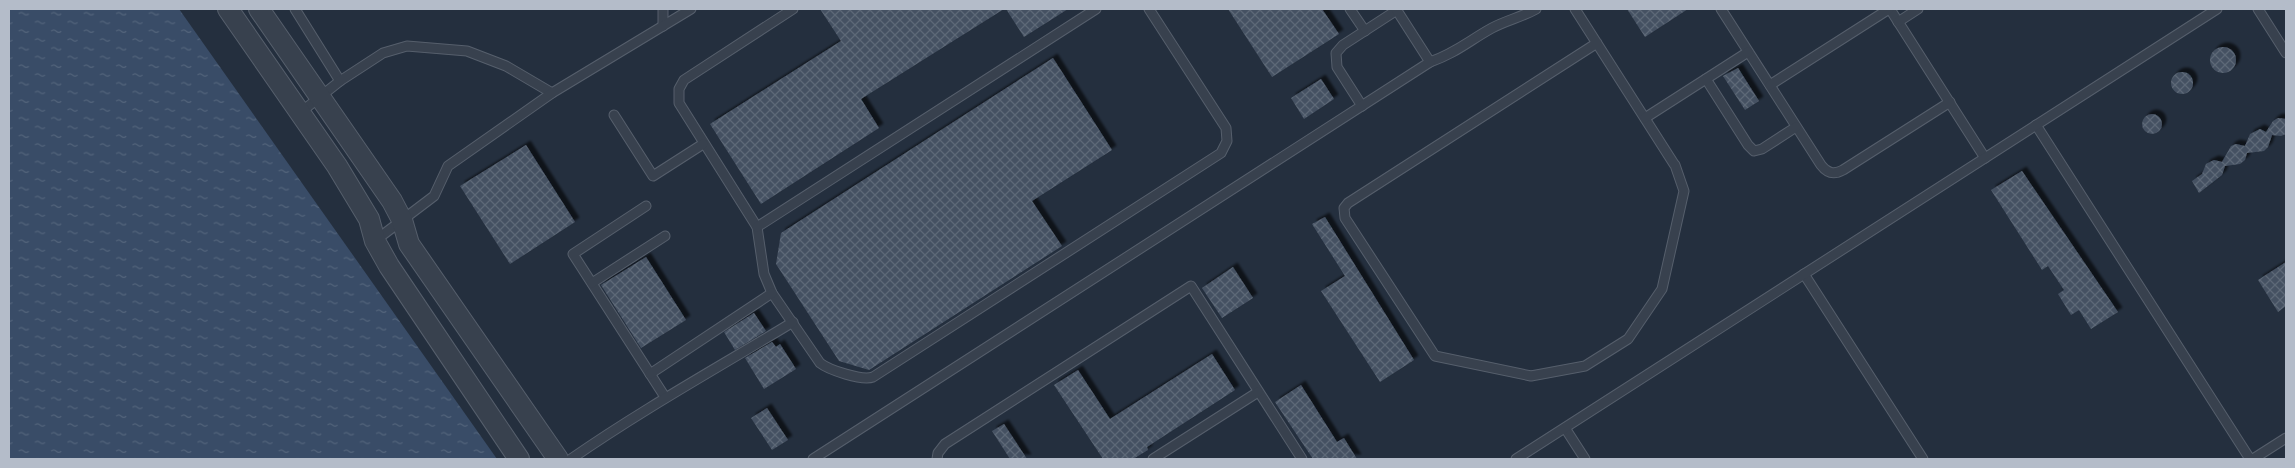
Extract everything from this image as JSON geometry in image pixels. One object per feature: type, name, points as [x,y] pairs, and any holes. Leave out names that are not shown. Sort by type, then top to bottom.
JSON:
[{"type":"street","points":[[228,9],[300,112],[368,219],[375,240],[389,266],[519,459]]},
{"type":"street","points":[[259,9],[402,220],[409,244],[558,459]]},
{"type":"lane","points":[[295,9],[340,81]]},
{"type":"lane","points":[[663,26],[664,9]]},
{"type":"lane","points":[[375,240],[434,196],[448,166],[552,93],[691,9]]},
{"type":"lane","points":[[793,9],[688,76],[681,84],[678,93],[680,108],[756,227],[764,274],[772,293],[822,365],[862,378],[870,378],[1221,153],[1228,141],[1226,128],[1150,9]]},
{"type":"lane","points":[[756,227],[1096,9]]},
{"type":"lane","points":[[1350,9],[1365,31]]},
{"type":"lane","points":[[813,459],[1430,62],[1452,54],[1493,27],[1536,9]]},
{"type":"lane","points":[[1575,9],[1597,43],[1675,165],[1684,191],[1662,291],[1629,338],[1585,366],[1531,376],[1432,354],[1345,218],[1343,212],[1345,206],[1597,43]]},
{"type":"lane","points":[[1720,9],[1822,168],[1827,172],[1837,173],[1950,102]]},
{"type":"lane","points":[[1770,85],[1889,9],[1985,158]]},
{"type":"lane","points":[[1898,22],[1918,9]]},
{"type":"lane","points":[[1516,459],[2217,9]]},
{"type":"lane","points":[[2258,9],[2286,53]]},
{"type":"lane","points":[[1362,106],[1336,67],[1335,57],[1340,47],[1396,10],[1430,62]]},
{"type":"lane","points":[[300,112],[340,81],[383,53],[407,46],[467,51],[506,66],[552,93]]},
{"type":"lane","points":[[1645,118],[1748,52]]},
{"type":"lane","points":[[1706,79],[1748,145],[1754,151],[1764,148],[1796,127]]},
{"type":"lane","points":[[614,115],[653,176],[703,144]]},
{"type":"lane","points":[[2036,125],[2251,459],[2286,438]]},
{"type":"lane","points":[[646,206],[573,254],[665,397]]},
{"type":"lane","points":[[592,283],[665,236]]},
{"type":"lane","points":[[1804,274],[1923,459]]},
{"type":"lane","points":[[937,459],[945,444],[1191,286],[1302,459]]},
{"type":"lane","points":[[650,374],[772,293]]},
{"type":"lane","points":[[571,459],[665,397],[690,385],[793,322]]},
{"type":"lane","points":[[1153,459],[1258,392]]},
{"type":"lane","points":[[1565,428],[1585,459]]},
{"type":"water","points":[[9,9],[179,9],[497,459],[9,459]]},
{"type":"building","points":[[820,9],[1004,9],[861,99],[879,128],[761,204],[710,124],[841,41]]},
{"type":"building","points":[[1006,9],[1068,9],[1024,37]]},
{"type":"building","points":[[1228,9],[1322,9],[1339,34],[1272,77]]},
{"type":"building","points":[[1627,9],[1688,9],[1645,37]]},
{"type":"building","points":[[2223,47],[2232,51],[2236,60],[2232,69],[2223,73],[2214,69],[2210,60],[2214,51]]},
{"type":"building","points":[[1053,58],[1112,150],[1032,201],[1062,246],[869,370],[839,361],[776,264],[781,233]]},
{"type":"building","points":[[1738,68],[1759,101],[1745,110],[1723,76]]},
{"type":"building","points":[[2182,72],[2190,75],[2193,83],[2190,91],[2182,94],[2174,91],[2171,83],[2174,75]]},
{"type":"building","points":[[1321,79],[1334,99],[1304,119],[1291,98]]},
{"type":"building","points":[[2148,114],[2156,114],[2162,120],[2162,128],[2156,134],[2148,134],[2142,128],[2142,120]]},
{"type":"building","points":[[2278,118],[2286,119],[2286,134],[2281,136],[2272,135],[2268,147],[2264,151],[2247,153],[2245,160],[2240,164],[2225,166],[2222,175],[2199,193],[2192,181],[2202,174],[2206,164],[2214,160],[2222,162],[2231,146],[2236,144],[2245,146],[2250,134],[2260,129],[2266,132],[2273,121]]},
{"type":"building","points":[[526,145],[575,222],[510,264],[460,186]]},
{"type":"building","points":[[2022,171],[2118,312],[2091,329],[2079,310],[2071,315],[2058,294],[2064,290],[2048,266],[2042,270],[1991,190]]},
{"type":"building","points":[[1325,217],[1414,360],[1380,382],[1321,291],[1345,276],[1312,224]]},
{"type":"building","points":[[646,257],[686,320],[641,348],[601,285]]},
{"type":"building","points":[[2286,262],[2286,306],[2278,312],[2258,280]]},
{"type":"building","points":[[1233,267],[1253,298],[1222,318],[1202,288]]},
{"type":"building","points":[[754,313],[766,331],[735,350],[724,332]]},
{"type":"building","points":[[772,342],[776,347],[780,344],[796,369],[764,389],[745,358]]},
{"type":"building","points":[[1212,354],[1235,390],[1147,447],[1148,450],[1133,459],[1103,459],[1054,385],[1078,370],[1110,419]]},
{"type":"building","points":[[1301,385],[1337,442],[1344,438],[1357,459],[1313,459],[1275,402]]},
{"type":"building","points":[[767,408],[788,440],[772,450],[751,418]]},
{"type":"building","points":[[1004,424],[1027,459],[1010,459],[992,431]]}]
